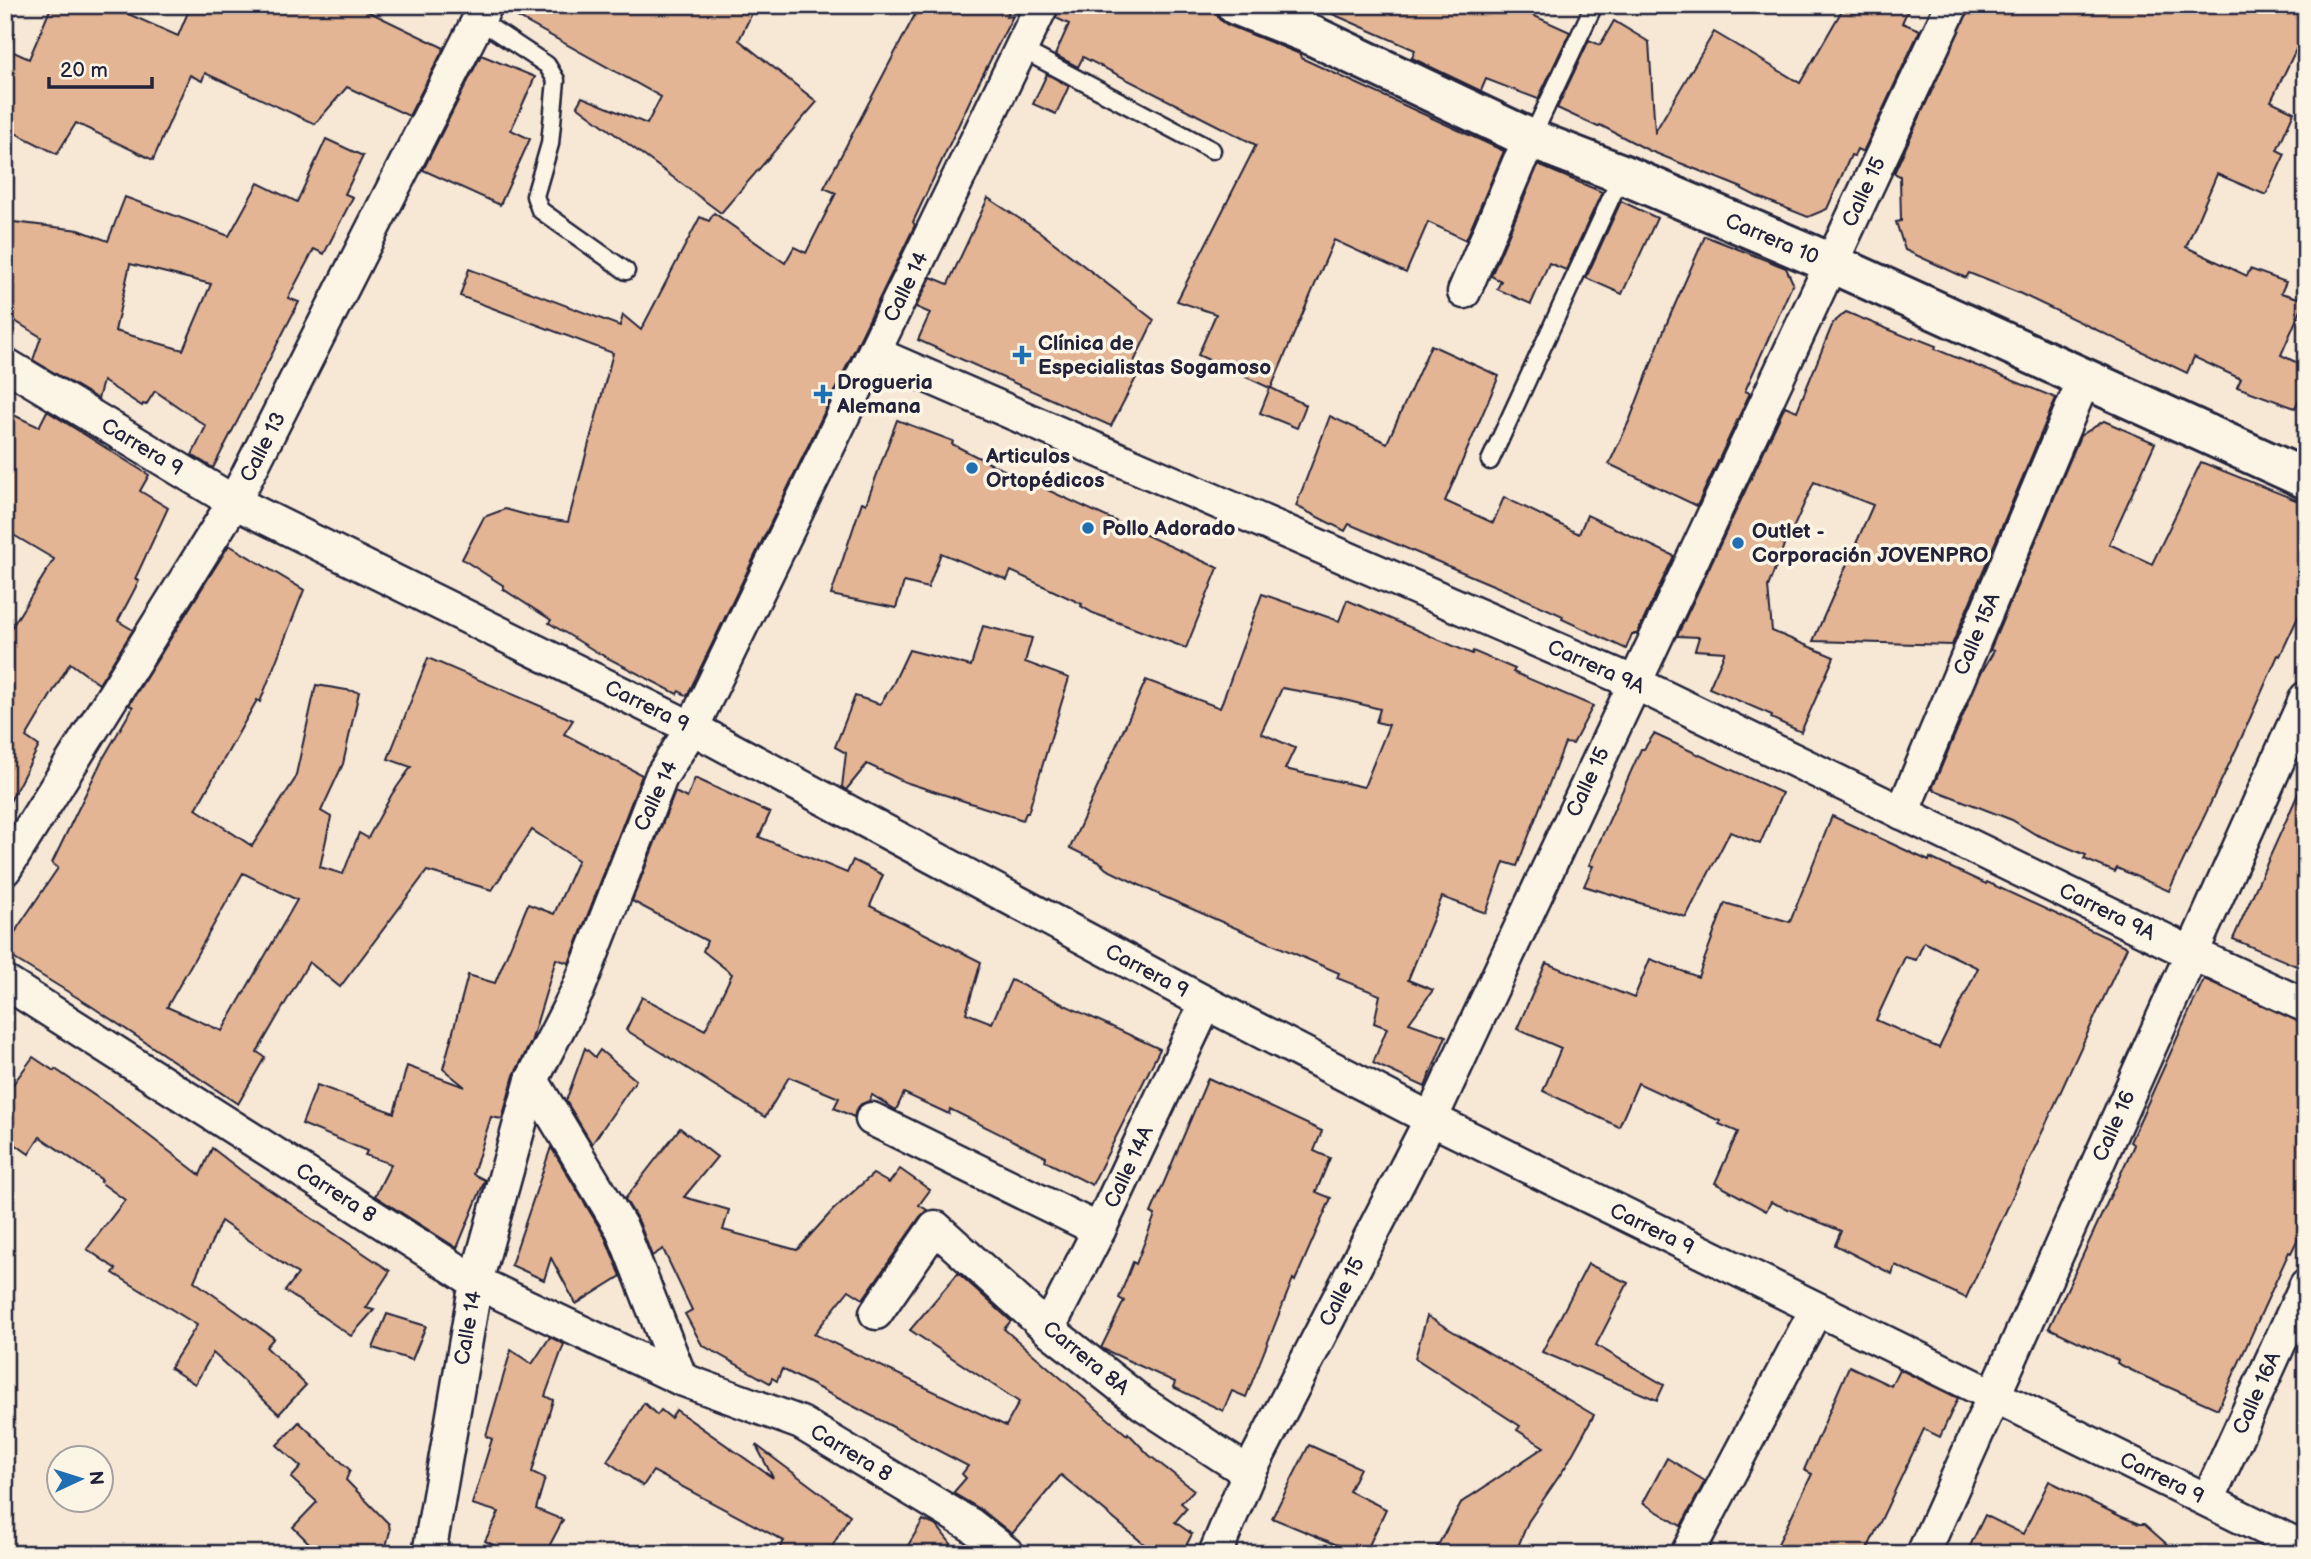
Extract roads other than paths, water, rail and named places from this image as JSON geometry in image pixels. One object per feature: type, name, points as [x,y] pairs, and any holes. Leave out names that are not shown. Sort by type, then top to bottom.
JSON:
[{"type":"street","name":"Calle 14","points":[[429,1554],[476,1282],[532,1080],[578,990],[661,778],[692,728],[1042,5]]},
{"type":"street","name":"Carrera 10","points":[[1236,5],[1309,34],[1531,139],[1622,174],[1830,263],[2306,479]]},
{"type":"street","name":"Calle 15","points":[[1215,1554],[1249,1473],[1430,1119],[1952,5]]},
{"type":"street","name":"Calle 13","points":[[5,869],[234,502],[484,10]]},
{"type":"street","points":[[1464,292],[1518,162],[1531,139]]},
{"type":"street","name":"Carrera 9A","points":[[874,353],[1634,683],[2306,1006]]},
{"type":"street","name":"Carrera 9","points":[[5,364],[234,502],[692,728],[1206,1003],[1430,1119],[2306,1549]]},
{"type":"street","name":"Calle 15A","points":[[1902,813],[2085,377]]},
{"type":"street","name":"Calle 16","points":[[1923,1554],[2306,698]]},
{"type":"street","name":"Carrera 8","points":[[5,982],[476,1282],[681,1380],[801,1423],[971,1525],[1008,1554]]},
{"type":"street","name":"Calle 14A","points":[[1048,1329],[1099,1230],[1206,1003]]},
{"type":"street","points":[[532,1080],[622,1229],[681,1380]]},
{"type":"street","points":[[872,1119],[1099,1230]]},
{"type":"street","name":"Carrera 8A","points":[[876,1313],[935,1227],[1048,1329],[1142,1404],[1249,1473]]},
{"type":"street","name":"Calle 16A","points":[[2208,1500],[2306,1285]]},
{"type":"street","points":[[1687,1554],[1816,1310]]},
{"type":"lane","points":[[1531,139],[1594,5]]},
{"type":"lane","points":[[484,10],[479,20],[547,65],[556,80],[550,144],[535,196],[540,210],[626,271]]},
{"type":"lane","points":[[1021,49],[1212,150]]},
{"type":"lane","points":[[1490,461],[1622,174]]},
{"type":"place","name":"Clínica de Especialistas Sogamoso","points":[[1022,355]]},
{"type":"place","name":"Drogueria Alemana","points":[[823,394]]},
{"type":"place","name":"Articulos Ortopédicos","points":[[972,468]]},
{"type":"place","name":"Pollo Adorado","points":[[1088,528]]},
{"type":"place","name":"Outlet - Corporación JOVENPRO","points":[[1738,543]]}]
